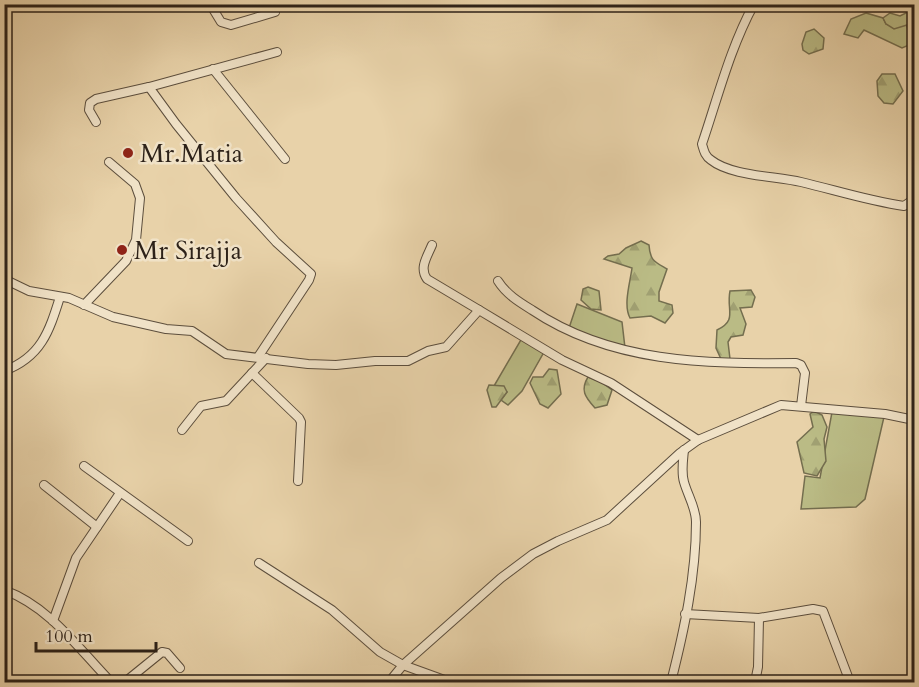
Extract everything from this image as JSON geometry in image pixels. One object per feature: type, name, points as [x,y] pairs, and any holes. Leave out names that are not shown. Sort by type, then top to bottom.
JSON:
[{"type":"street","points":[[210,4],[221,22],[231,25],[275,12]]},
{"type":"street","points":[[754,4],[745,20],[724,75],[702,144],[704,153],[712,161],[733,170],[799,181],[873,202],[904,207],[915,199]]},
{"type":"street","points":[[96,122],[89,110],[90,103],[96,99],[277,52]]},
{"type":"street","points":[[213,69],[285,159]]},
{"type":"street","points":[[149,87],[236,198],[276,242],[311,274],[252,373],[226,401],[201,406],[182,430]]},
{"type":"street","points":[[84,304],[126,261],[136,240],[140,198],[135,184],[110,162]]},
{"type":"street","points":[[432,245],[424,264],[424,275],[427,279],[562,360],[611,383],[698,440]]},
{"type":"street","points":[[4,279],[29,291],[84,304],[120,318],[166,329],[192,331],[226,354],[308,364],[336,365],[375,361],[408,361],[428,351],[446,347],[479,310]]},
{"type":"street","points":[[498,281],[504,291],[547,320],[595,342],[631,352],[695,362],[796,363],[801,365],[805,373],[801,406]]},
{"type":"street","points":[[4,371],[28,359],[36,351],[50,328],[60,297]]},
{"type":"street","points":[[252,373],[301,422],[298,481]]},
{"type":"street","points":[[389,682],[404,665],[484,591],[533,554],[558,540],[607,520],[698,440],[781,405],[887,414],[915,420]]},
{"type":"street","points":[[671,682],[686,614],[696,521],[683,481],[684,450]]},
{"type":"street","points":[[84,466],[188,542]]},
{"type":"street","points":[[44,485],[97,527]]},
{"type":"street","points":[[53,621],[76,558],[120,494]]},
{"type":"street","points":[[258,563],[332,610],[371,645],[404,665],[450,682]]},
{"type":"street","points":[[4,590],[24,598],[41,609],[111,682]]},
{"type":"street","points":[[686,614],[759,618],[813,609],[823,611],[850,682]]},
{"type":"street","points":[[755,682],[758,668],[759,618]]},
{"type":"street","points":[[125,682],[162,652],[166,653],[180,668]]},
{"type":"green space","points":[[914,9],[914,41],[909,35],[907,25],[894,29],[886,24],[883,18],[890,13],[900,16]]},
{"type":"green space","points":[[866,13],[883,18],[886,24],[907,24],[909,35],[914,43],[902,48],[864,30],[858,38],[844,34],[851,19]]},
{"type":"green space","points":[[814,29],[824,38],[823,49],[809,54],[803,50],[802,44],[806,32]]},
{"type":"green space","points":[[882,74],[895,74],[903,91],[893,104],[884,103],[878,96],[877,81]]},
{"type":"green space","points":[[641,241],[649,245],[654,260],[667,269],[659,292],[659,301],[672,305],[673,313],[665,323],[651,316],[630,318],[627,300],[632,268],[604,259],[619,254]]},
{"type":"green space","points":[[588,287],[599,291],[601,310],[591,309],[581,300],[583,289]]},
{"type":"green space","points":[[751,290],[755,297],[752,307],[740,308],[746,324],[743,335],[731,337],[728,342],[730,359],[725,361],[721,359],[716,348],[717,330],[729,318],[730,291]]},
{"type":"green space","points":[[577,304],[622,322],[625,348],[569,328]]},
{"type":"green space","points":[[522,338],[544,352],[522,391],[508,405],[501,400],[507,392],[494,386]]},
{"type":"green space","points":[[549,369],[557,370],[561,394],[548,408],[540,404],[530,383],[533,377],[543,377]]},
{"type":"green space","points":[[588,377],[612,390],[607,405],[595,408],[589,400],[584,390]]},
{"type":"green space","points":[[489,385],[504,386],[507,392],[496,407],[492,407],[487,390]]},
{"type":"green space","points":[[814,411],[822,415],[827,427],[824,439],[826,461],[817,476],[804,473],[797,442],[813,427],[810,414]]},
{"type":"green space","points":[[832,412],[884,417],[865,499],[856,507],[801,509],[805,476],[820,478]]},
{"type":"place","name":"Mr.Matia","points":[[128,153]]},
{"type":"place","name":"Mr Sirajja","points":[[122,250]]}]
